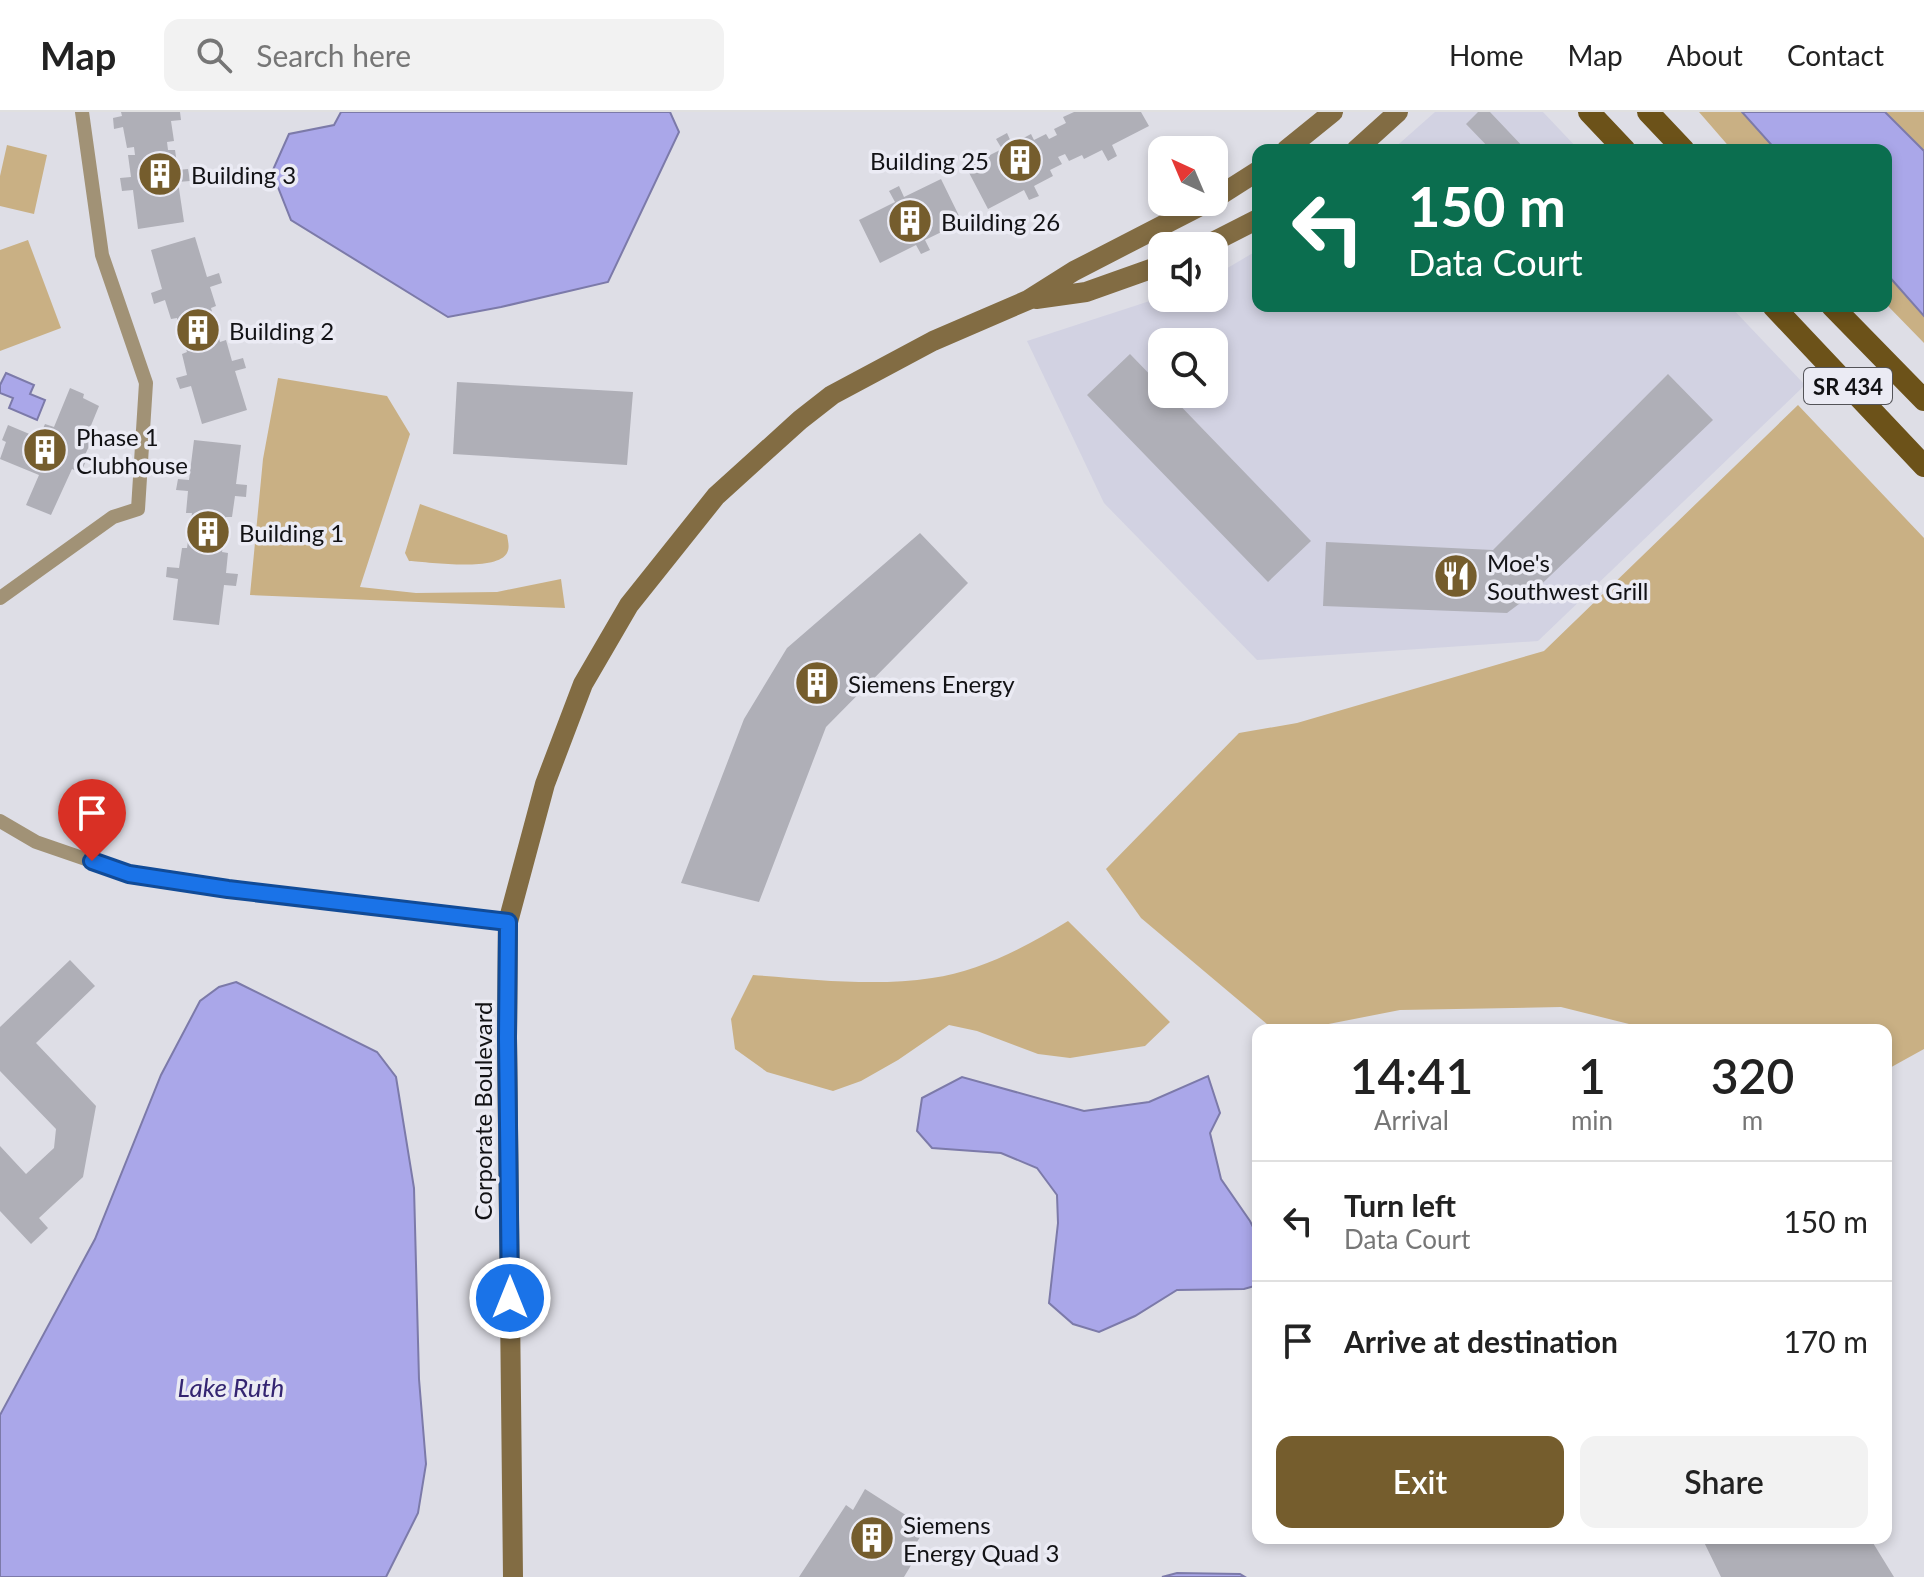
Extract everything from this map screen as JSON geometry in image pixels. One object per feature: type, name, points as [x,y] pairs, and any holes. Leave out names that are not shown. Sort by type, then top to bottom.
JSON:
[{"type":"main road","points":[[1589,112],[1619,144]]},
{"type":"main road","points":[[1648,112],[1678,144]]},
{"type":"main road","name":"SR 434","points":[[1779,312],[1924,466]]},
{"type":"main road","name":"SR 434","points":[[1838,312],[1924,400]]},
{"type":"street","points":[[0,598],[113,517],[138,509],[146,383],[102,255],[82,112]]},
{"type":"street","points":[[1293,144],[1333,112]]},
{"type":"street","points":[[1363,144],[1398,112]]},
{"type":"street","points":[[1228,190],[1252,175]]},
{"type":"street","name":"Corporate Boulevard","points":[[513,1577],[508,922],[545,784],[583,684],[629,605],[716,496],[800,420],[832,395],[933,341],[1028,300],[1074,271],[1181,216]]},
{"type":"street","points":[[1228,234],[1252,222]]},
{"type":"street","name":"Corporate Boulevard","points":[[1028,300],[1086,292],[1148,270]]},
{"type":"street","points":[[0,821],[36,842],[129,874],[228,889],[508,922]]},
{"type":"shaded area","points":[[1435,112],[1543,112],[1573,144],[1399,144]]},
{"type":"shaded area","points":[[1699,112],[1924,112],[1924,343],[1892,310],[1892,144],[1727,144]]},
{"type":"shaded area","points":[[7,145],[47,155],[34,214],[0,206],[0,176]]},
{"type":"shaded area","points":[[28,240],[61,328],[0,351],[0,250]]},
{"type":"shaded area","points":[[1252,254],[1252,312],[1736,312],[1805,385],[1538,641],[1257,660],[1104,503],[1027,341],[1148,302],[1148,312],[1228,312],[1228,268]]},
{"type":"shaded area","points":[[278,378],[387,396],[410,434],[360,587],[416,593],[497,592],[561,579],[565,608],[250,595],[263,459]]},
{"type":"shaded area","points":[[1798,405],[1924,538],[1924,1049],[1892,1067],[1892,1024],[1629,1024],[1561,1007],[1400,1010],[1329,1024],[1267,1024],[1141,918],[1106,869],[1239,733],[1297,723],[1544,651]]},
{"type":"shaded area","points":[[420,504],[507,535],[507,553],[501,559],[477,564],[409,561],[405,553]]},
{"type":"shaded area","points":[[1068,921],[1170,1022],[1145,1046],[1070,1058],[1038,1054],[977,1031],[949,1025],[898,1060],[861,1081],[833,1091],[767,1072],[735,1049],[731,1019],[753,975],[865,982],[910,981],[950,975],[1003,956]]},
{"type":"water","points":[[341,112],[670,112],[679,132],[608,282],[448,317],[291,220],[272,172],[289,134],[334,125]]},
{"type":"water","points":[[1742,112],[1885,112],[1924,151],[1924,316],[1892,280],[1892,144],[1771,144]]},
{"type":"water","points":[[6,373],[34,385],[30,394],[45,400],[37,420],[9,408],[13,398],[0,393]]},
{"type":"water","name":"Lake Ruth","points":[[236,982],[377,1052],[396,1077],[414,1188],[419,1379],[426,1464],[418,1513],[386,1577],[0,1577],[0,1415],[95,1239],[161,1075],[200,1001],[219,987]]},
{"type":"water","points":[[1208,1076],[1220,1113],[1210,1133],[1221,1179],[1252,1225],[1252,1287],[1177,1290],[1135,1316],[1099,1332],[1073,1324],[1049,1303],[1058,1223],[1057,1195],[1037,1168],[1001,1153],[932,1148],[917,1131],[922,1098],[962,1077],[1084,1111],[1149,1102]]},
{"type":"water","points":[[1177,1573],[1240,1574],[1245,1577],[1162,1577]]},
{"type":"building","name":"Building 3","points":[[121,112],[180,112],[181,120],[171,121],[174,141],[167,142],[168,150],[175,150],[178,170],[188,169],[190,181],[178,182],[184,222],[138,229],[133,190],[122,191],[120,178],[131,177],[128,155],[135,155],[134,147],[127,148],[123,127],[114,129],[113,118],[122,116]]},
{"type":"building","name":"Building 25","points":[[1074,112],[1141,112],[1149,126],[1112,145],[1117,156],[1108,161],[1102,150],[1084,159],[1082,155],[1069,161],[1065,154],[1058,157],[1062,164],[1050,170],[1053,176],[1034,186],[1039,196],[1029,200],[1024,190],[988,209],[966,167],[1002,149],[996,139],[1007,133],[1012,144],[1031,134],[1034,140],[1046,134],[1049,139],[1057,135],[1054,129],[1066,123],[1063,117]]},
{"type":"building","points":[[1478,112],[1490,112],[1520,144],[1485,144],[1466,124]]},
{"type":"building","name":"Building 26","points":[[941,179],[962,222],[925,240],[930,250],[921,254],[916,245],[880,263],[859,220],[895,202],[889,191],[899,186],[904,197]]},
{"type":"building","name":"Building 2","points":[[195,237],[207,277],[219,273],[222,283],[210,287],[216,306],[211,308],[215,322],[207,324],[209,331],[217,329],[220,342],[226,340],[232,361],[243,358],[246,368],[235,371],[247,410],[202,424],[191,386],[180,389],[176,378],[187,375],[182,354],[187,352],[183,340],[190,338],[187,329],[181,331],[177,318],[171,319],[165,300],[154,304],[151,293],[162,289],[151,250]]},
{"type":"building","points":[[1130,354],[1148,373],[1148,408],[1183,408],[1311,541],[1268,582],[1087,395]]},
{"type":"building","points":[[1668,374],[1713,420],[1527,598],[1507,613],[1323,606],[1326,542],[1493,550]]},
{"type":"building","points":[[457,382],[633,392],[627,465],[453,454]]},
{"type":"building","name":"Phase 1 Clubhouse","points":[[70,388],[99,406],[85,440],[91,442],[81,473],[72,469],[51,515],[26,505],[39,475],[0,459],[6,442],[2,440],[8,425],[39,438],[45,424],[54,427]]},
{"type":"building","name":"Building 1","points":[[194,440],[241,445],[236,484],[247,485],[246,497],[235,496],[232,517],[226,517],[224,530],[218,529],[217,538],[224,539],[222,552],[228,553],[226,573],[238,574],[236,586],[224,585],[219,625],[173,620],[178,579],[166,577],[167,567],[179,568],[182,548],[187,548],[189,534],[197,535],[198,527],[190,527],[192,513],[186,513],[188,491],[176,490],[178,479],[189,480]]},
{"type":"building","name":"Siemens Energy","points":[[920,533],[968,583],[826,727],[759,902],[681,883],[744,719],[787,648]]},
{"type":"building","points":[[70,960],[95,986],[36,1043],[96,1106],[83,1177],[39,1218],[48,1228],[31,1244],[0,1211],[0,1146],[26,1174],[54,1148],[56,1129],[0,1071],[0,1027]]},
{"type":"building","name":"Siemens Energy Quad 3","points":[[865,1489],[926,1528],[913,1548],[919,1552],[904,1577],[799,1577],[846,1505],[853,1510]]},
{"type":"building","points":[[1705,1544],[1874,1544],[1894,1577],[1721,1577]]},
{"type":"place","name":"Building 25","points":[[1020,160]]},
{"type":"place","name":"Building 3","points":[[160,174]]},
{"type":"place","name":"Building 26","points":[[910,221]]},
{"type":"place","name":"Building 2","points":[[198,330]]},
{"type":"place","name":"Phase 1 Clubhouse","points":[[45,450]]},
{"type":"place","name":"Building 1","points":[[208,532]]},
{"type":"place","name":"Moe's Southwest Grill","points":[[1456,576]]},
{"type":"place","name":"Siemens Energy","points":[[817,683]]},
{"type":"place","name":"Siemens Energy Quad 3","points":[[872,1538]]},
{"type":"route","points":[[92,861],[129,874],[228,889],[508,922],[510,1298]]}]
